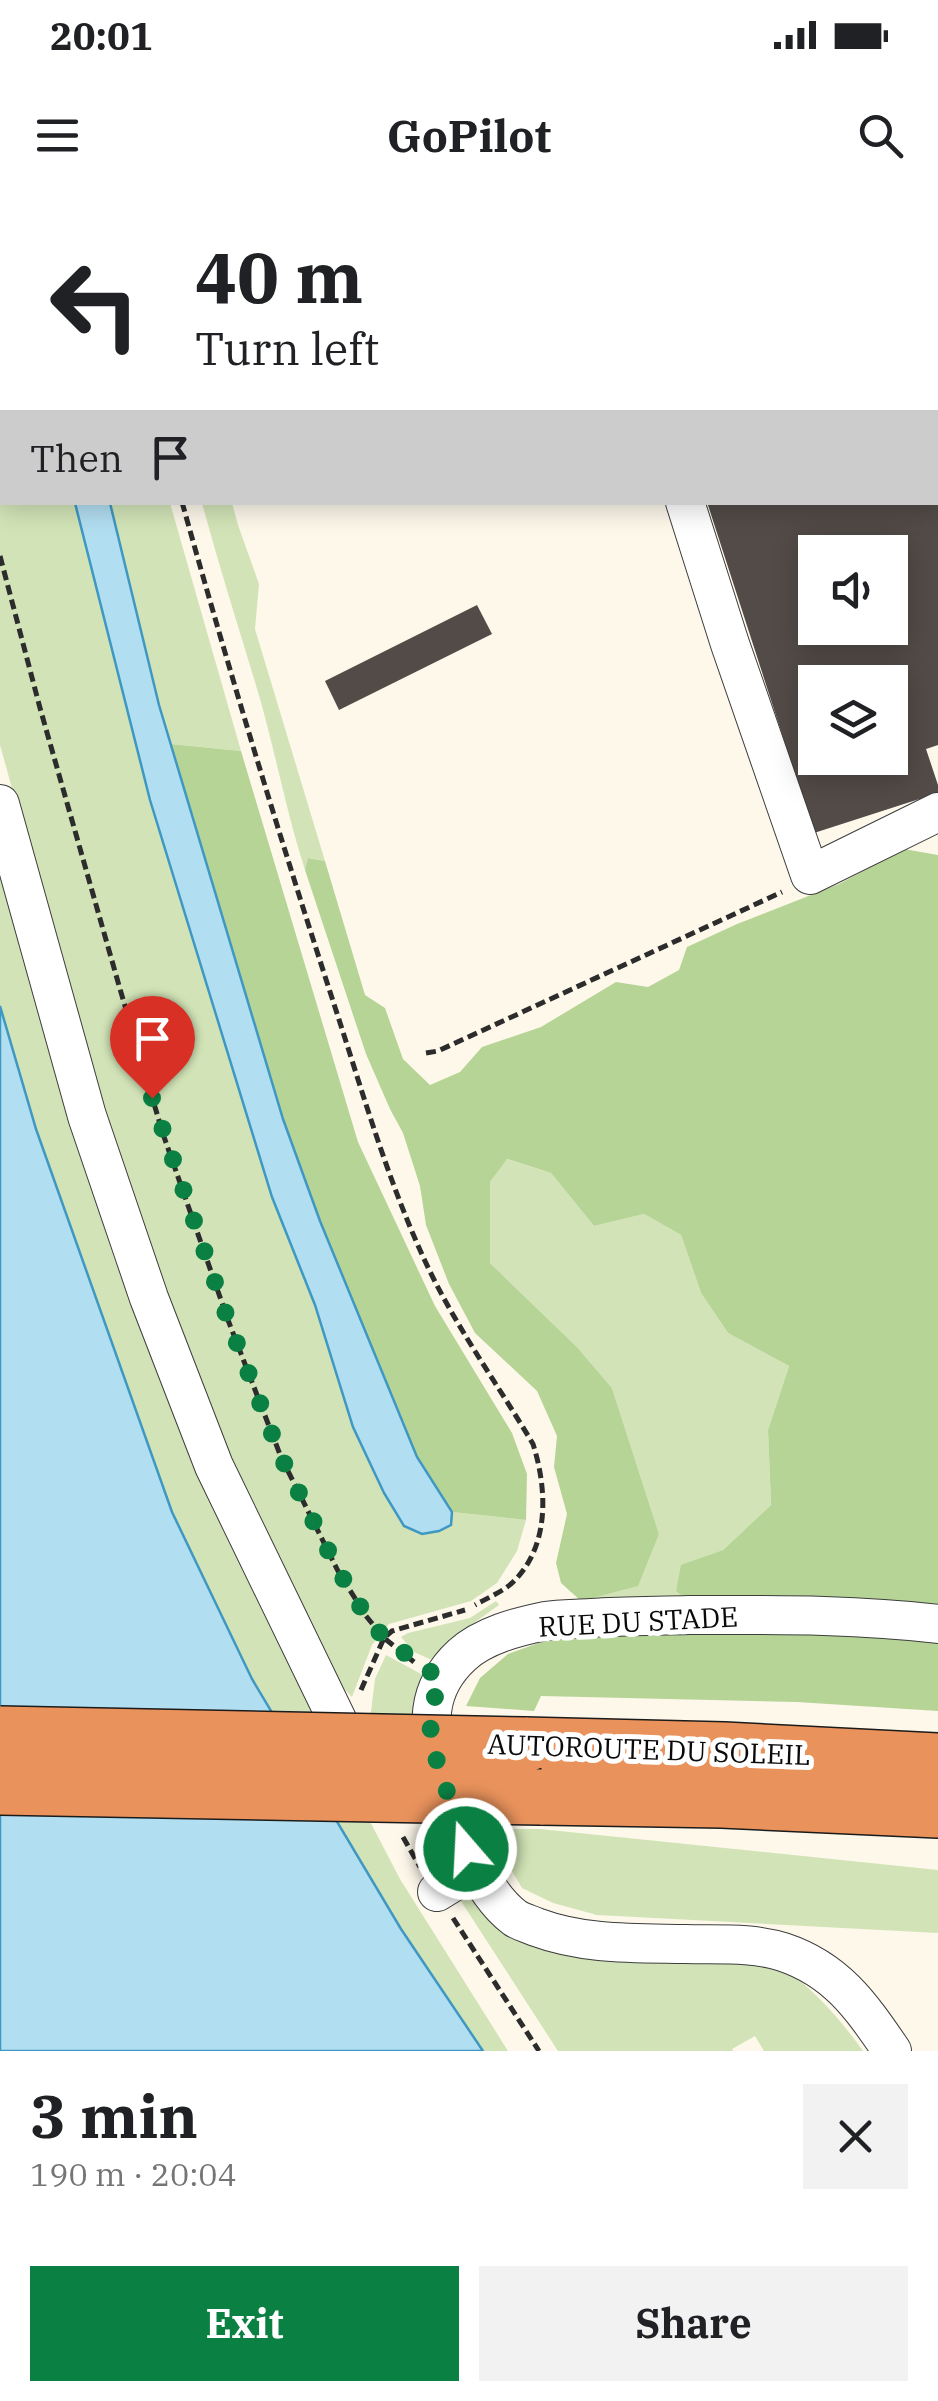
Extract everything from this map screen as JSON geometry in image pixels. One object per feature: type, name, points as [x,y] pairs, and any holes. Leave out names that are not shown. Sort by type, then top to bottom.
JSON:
[{"type":"highway","name":"AUTOROUTE DU SOLEIL","points":[[0,1734],[724,1750],[938,1761]]},
{"type":"highway","name":"AUTOROUTE DU SOLEIL","points":[[0,1787],[741,1801],[938,1810]]},
{"type":"street","points":[[686,505],[810,875],[938,812]]},
{"type":"street","points":[[0,804],[87,1116],[149,1298],[214,1466],[343,1732]]},
{"type":"street","name":"RUE DU STADE","points":[[442,1680],[462,1655],[492,1635],[547,1621],[786,1615],[938,1624]]},
{"type":"street","points":[[442,1680],[432,1704],[430,1740],[466,1849],[487,1888],[516,1919],[553,1933],[598,1942],[738,1945],[780,1951],[817,1966],[840,1984],[861,2005],[892,2051]]},
{"type":"street","points":[[437,1892],[476,1868]]},
{"type":"path","points":[[183,505],[306,919],[393,1184],[445,1302],[533,1444],[541,1468],[542,1519],[533,1554],[514,1582],[472,1606],[401,1628],[384,1638],[343,1732]]},
{"type":"path","points":[[0,556],[66,804],[163,1134],[281,1457],[338,1570],[366,1616],[384,1638],[442,1680]]},
{"type":"path","points":[[426,1053],[534,1008],[784,891],[810,875]]},
{"type":"green space","points":[[0,505],[76,505],[150,801],[272,1197],[315,1305],[353,1427],[404,1526],[451,1525],[452,1512],[526,1520],[517,1551],[497,1583],[471,1601],[389,1624],[372,1645],[352,1697],[319,1655],[197,1381],[92,1077],[0,745]]},
{"type":"green space","points":[[110,505],[171,505],[241,751],[171,744]]},
{"type":"green space","points":[[203,505],[233,505],[259,584],[255,629],[325,861],[309,858],[305,870],[262,705]]},
{"type":"green space","points":[[171,744],[241,751],[358,1142],[435,1306],[512,1433],[527,1474],[526,1520],[452,1512],[417,1457],[320,1221],[283,1118]]},
{"type":"green space","points":[[904,849],[938,855],[938,1604],[872,1599],[689,1601],[676,1591],[681,1565],[723,1550],[771,1505],[768,1430],[789,1366],[728,1333],[701,1293],[681,1235],[644,1214],[594,1226],[551,1173],[507,1159],[490,1182],[490,1263],[577,1347],[612,1388],[659,1534],[638,1586],[581,1601],[561,1583],[556,1563],[567,1514],[554,1467],[557,1436],[537,1391],[475,1333],[449,1284],[426,1225],[420,1186],[403,1133],[366,1054],[305,870],[308,858],[325,861],[365,995],[385,1008],[403,1059],[430,1085],[460,1072],[482,1047],[541,1027],[616,982],[648,987],[679,970],[687,947],[839,884]]},
{"type":"green space","points":[[0,873],[61,1091],[114,1258],[164,1388],[244,1572],[299,1685],[400,1879],[508,2051],[483,2051],[401,1929],[252,1679],[172,1512],[36,1129],[0,1006]]},
{"type":"green space","points":[[506,1159],[551,1173],[594,1226],[644,1214],[681,1235],[701,1293],[728,1333],[789,1366],[768,1430],[771,1505],[723,1550],[681,1566],[689,1601],[581,1601],[659,1534],[612,1388],[577,1347],[490,1263],[490,1182]]},
{"type":"green space","points":[[496,1601],[499,1605],[446,1643],[432,1660],[414,1652],[401,1637],[470,1618]]},
{"type":"green space","points":[[821,1633],[938,1639],[938,1711],[797,1702],[541,1696],[534,1711],[466,1706],[480,1678],[508,1654],[544,1641]]},
{"type":"green space","points":[[386,1655],[423,1675],[413,1703],[414,1725],[370,1720],[375,1679]]},
{"type":"green space","points":[[487,1829],[540,1829],[938,1870],[938,1933],[597,1915],[553,1903],[522,1888]]},
{"type":"green space","points":[[470,1883],[489,1909],[784,1967],[826,2006],[863,2051],[764,2051],[755,2036],[733,2051],[558,2051],[457,1895]]},
{"type":"water","points":[[76,505],[110,505],[159,705],[283,1119],[320,1221],[417,1457],[452,1512],[451,1525],[439,1531],[422,1534],[404,1526],[353,1427],[315,1305],[272,1197],[150,800]]},
{"type":"water","points":[[0,1006],[36,1129],[172,1512],[252,1679],[401,1929],[483,2051],[0,2051]]},
{"type":"building","points":[[708,505],[938,505],[938,745],[926,749],[938,793],[814,833]]},
{"type":"building","points":[[477,605],[492,634],[339,710],[325,681]]},
{"type":"route","points":[[152,1098],[228,1320],[281,1457],[338,1570],[366,1616],[384,1638],[442,1680],[432,1704],[430,1740],[466,1849]]}]
